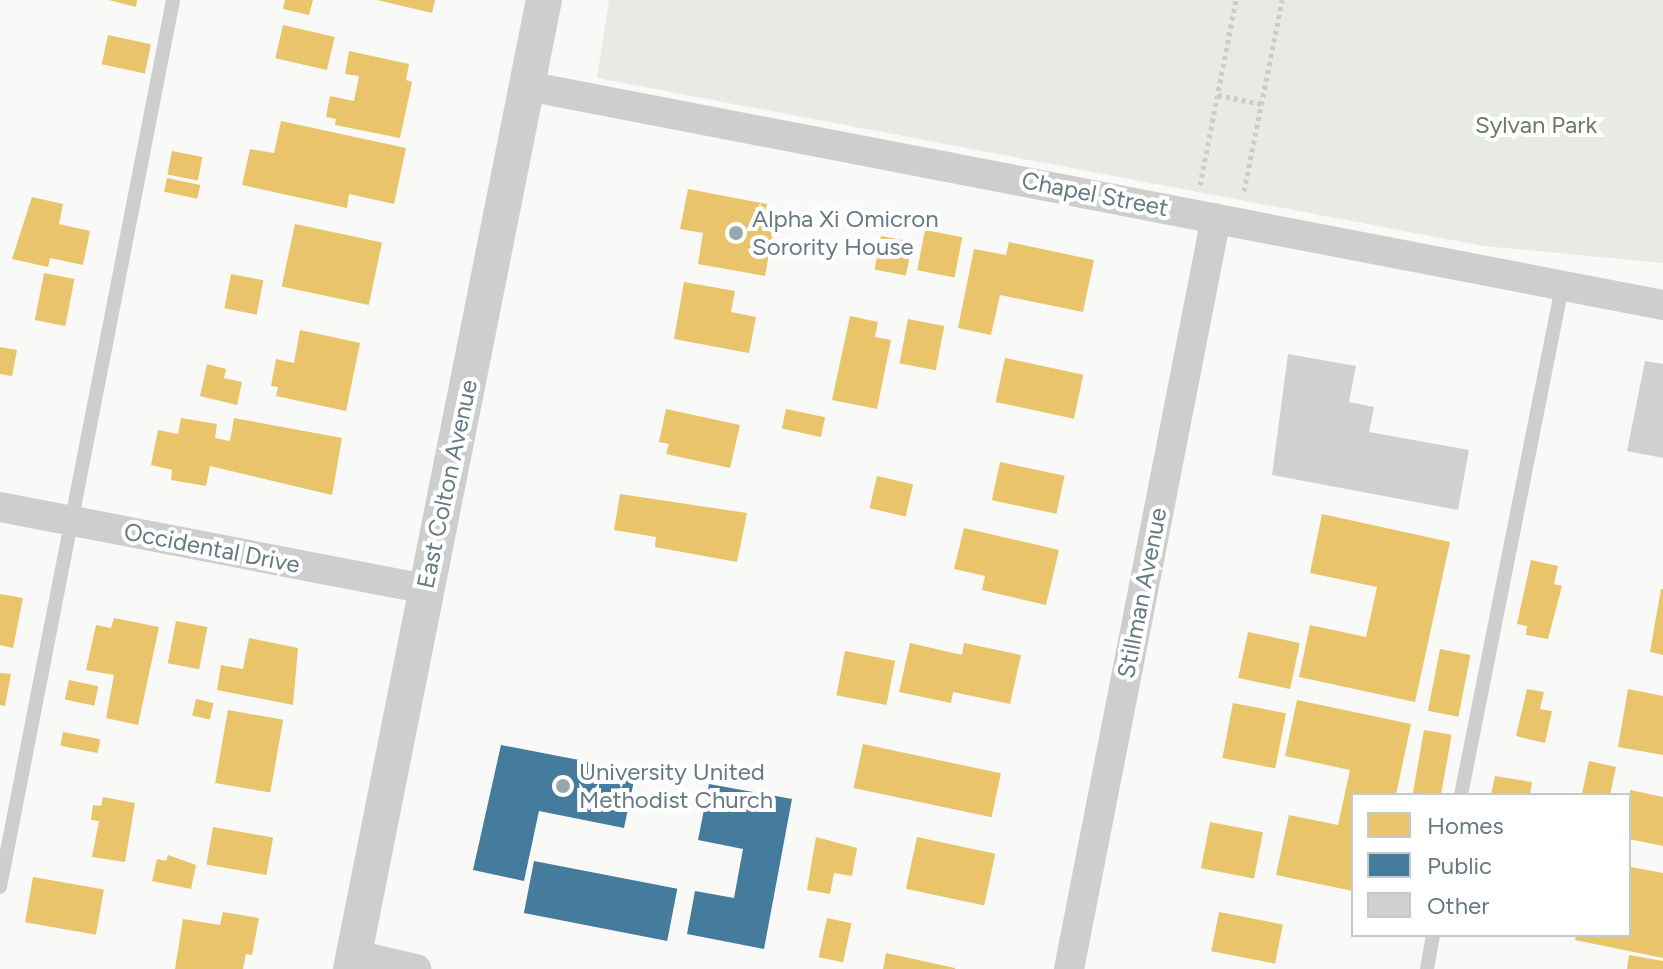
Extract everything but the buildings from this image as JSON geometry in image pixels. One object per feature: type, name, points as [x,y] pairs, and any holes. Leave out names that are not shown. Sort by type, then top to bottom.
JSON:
[{"type":"street","name":"East Colton Avenue","points":[[352,962],[544,0]]},
{"type":"street","name":"Chapel Street","points":[[527,86],[1663,305]]},
{"type":"street","name":"Stillman Avenue","points":[[1069,969],[1216,218]]},
{"type":"street","name":"Occidental Drive","points":[[0,507],[425,589]]},
{"type":"street","points":[[352,962],[416,969]]},
{"type":"lane","points":[[0,887],[173,0]]},
{"type":"lane","points":[[1461,793],[1562,287]]},
{"type":"lane","points":[[1427,969],[1433,937]]},
{"type":"path","points":[[1216,218],[1218,95],[1236,0]]},
{"type":"path","points":[[1216,218],[1262,104],[1282,0]]},
{"type":"path","points":[[1218,95],[1262,104]]},
{"type":"green space","name":"Sylvan Park","points":[[609,0],[1663,0],[1663,263],[1483,246],[597,78]]},
{"type":"place","name":"Alpha Xi Omicron Sorority House","points":[[736,233]]},
{"type":"place","name":"University United Methodist Church","points":[[563,786]]}]
